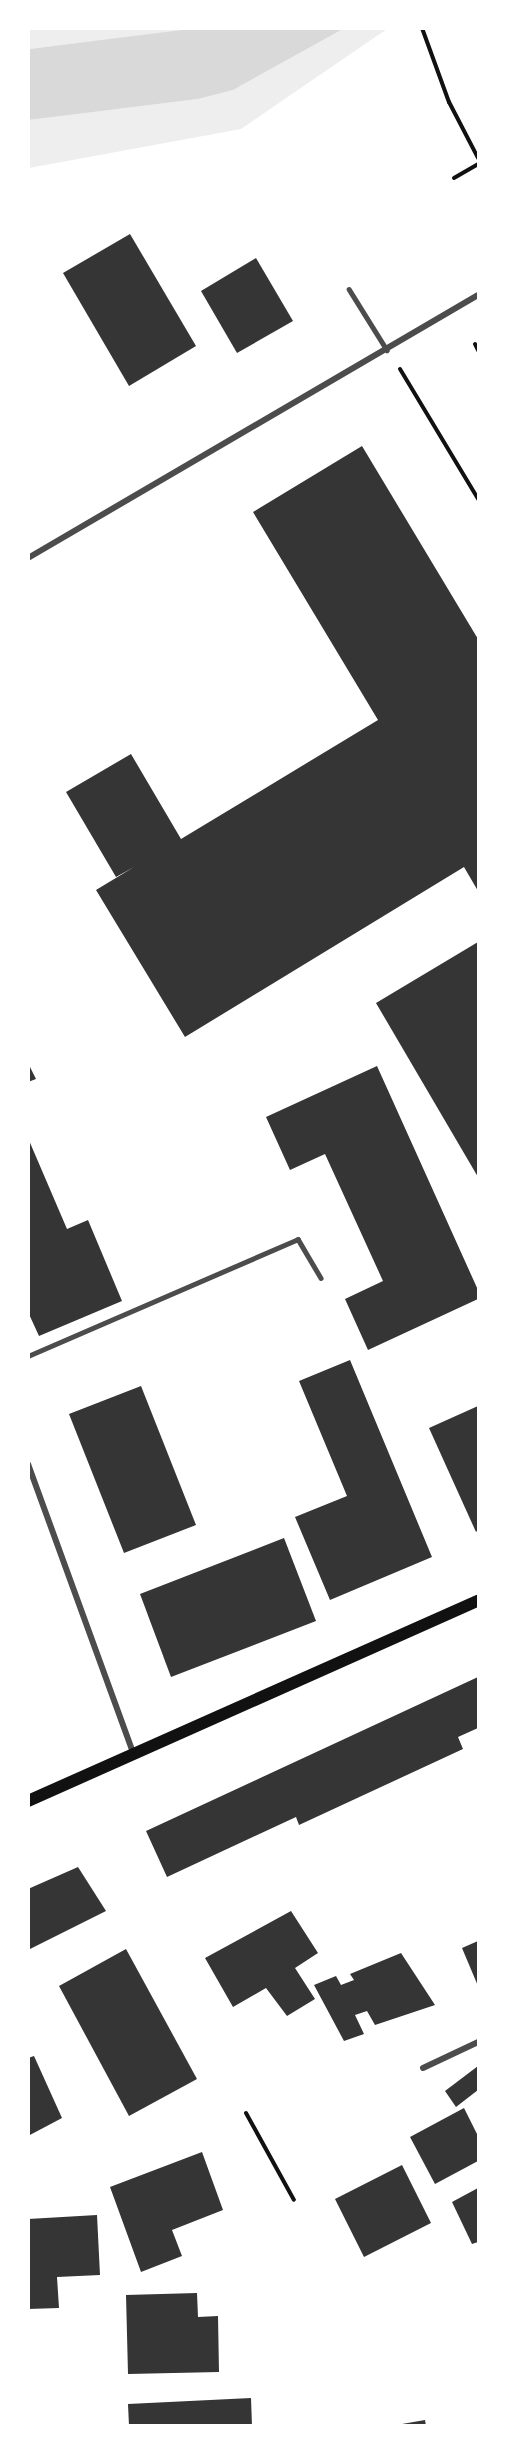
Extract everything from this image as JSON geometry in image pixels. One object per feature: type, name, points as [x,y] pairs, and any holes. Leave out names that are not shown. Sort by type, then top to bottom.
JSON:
[{"type":"main road","points":[[28,1801],[478,1601]]},
{"type":"street","points":[[28,558],[478,295]]},
{"type":"street","points":[[28,1464],[133,1753]]},
{"type":"street","points":[[423,2068],[478,2042]]},
{"type":"lane","points":[[349,289],[387,350]]},
{"type":"lane","points":[[28,1356],[298,1239],[321,1278]]},
{"type":"path","points":[[422,28],[448,102],[478,158]]},
{"type":"path","points":[[454,178],[478,164]]},
{"type":"path","points":[[475,344],[478,350]]},
{"type":"path","points":[[387,350],[478,496]]},
{"type":"path","points":[[246,2113],[294,2200]]},
{"type":"shaded area","points":[[198,28],[343,29],[233,90],[198,99],[29,120],[29,49]]},
{"type":"shaded area","points":[[29,29],[198,29],[29,49]]},
{"type":"shaded area","points":[[343,29],[387,29],[241,129],[29,168],[29,120],[198,99],[233,90]]},
{"type":"building","points":[[130,234],[196,346],[129,386],[63,273]]},
{"type":"building","points":[[256,258],[293,321],[237,353],[201,291]]},
{"type":"building","points":[[362,446],[478,639],[478,891],[464,867],[185,1037],[96,890],[134,867],[116,877],[66,792],[131,754],[181,839],[378,720],[253,512]]},
{"type":"building","points":[[478,942],[478,1177],[376,1003]]},
{"type":"building","points":[[28,1063],[36,1079],[28,1082]]},
{"type":"building","points":[[377,1066],[478,1290],[478,1299],[368,1350],[345,1299],[383,1281],[325,1154],[290,1170],[266,1117]]},
{"type":"building","points":[[28,1138],[67,1229],[88,1220],[122,1301],[39,1336],[28,1312]]},
{"type":"building","points":[[350,1360],[432,1557],[330,1600],[295,1517],[347,1496],[299,1381]]},
{"type":"building","points":[[141,1386],[196,1525],[124,1553],[69,1414]]},
{"type":"building","points":[[478,1406],[478,1530],[476,1532],[429,1428]]},
{"type":"building","points":[[284,1538],[316,1621],[171,1677],[140,1594]]},
{"type":"building","points":[[478,1677],[478,1728],[458,1737],[463,1749],[299,1825],[296,1817],[167,1877],[146,1831]]},
{"type":"building","points":[[78,1867],[106,1911],[28,1950],[28,1889]]},
{"type":"building","points":[[291,1911],[318,1953],[295,1968],[315,1999],[287,2016],[266,1988],[233,2007],[205,1958]]},
{"type":"building","points":[[478,1941],[478,1986],[462,1948]]},
{"type":"building","points":[[126,1949],[197,2079],[129,2116],[59,1986]]},
{"type":"building","points":[[401,1953],[435,2005],[375,2025],[367,2011],[355,2015],[364,2034],[344,2041],[314,1985],[336,1976],[341,1985],[354,1980],[350,1974]]},
{"type":"building","points":[[34,2056],[62,2118],[28,2136],[28,2058]]},
{"type":"building","points":[[478,2066],[478,2090],[456,2107],[445,2091]]},
{"type":"building","points":[[464,2108],[478,2136],[478,2161],[435,2184],[410,2137]]},
{"type":"building","points":[[202,2152],[223,2210],[172,2230],[182,2256],[141,2272],[110,2187]]},
{"type":"building","points":[[402,2165],[431,2223],[364,2257],[335,2199]]},
{"type":"building","points":[[478,2188],[478,2242],[472,2244],[452,2202]]},
{"type":"building","points":[[97,2215],[100,2275],[57,2277],[59,2308],[28,2309],[28,2219]]},
{"type":"building","points":[[197,2293],[198,2317],[218,2316],[219,2372],[128,2374],[126,2295]]},
{"type":"building","points":[[251,2398],[252,2426],[129,2426],[128,2404]]},
{"type":"building","points":[[425,2420],[426,2426],[402,2426],[402,2424]]}]
